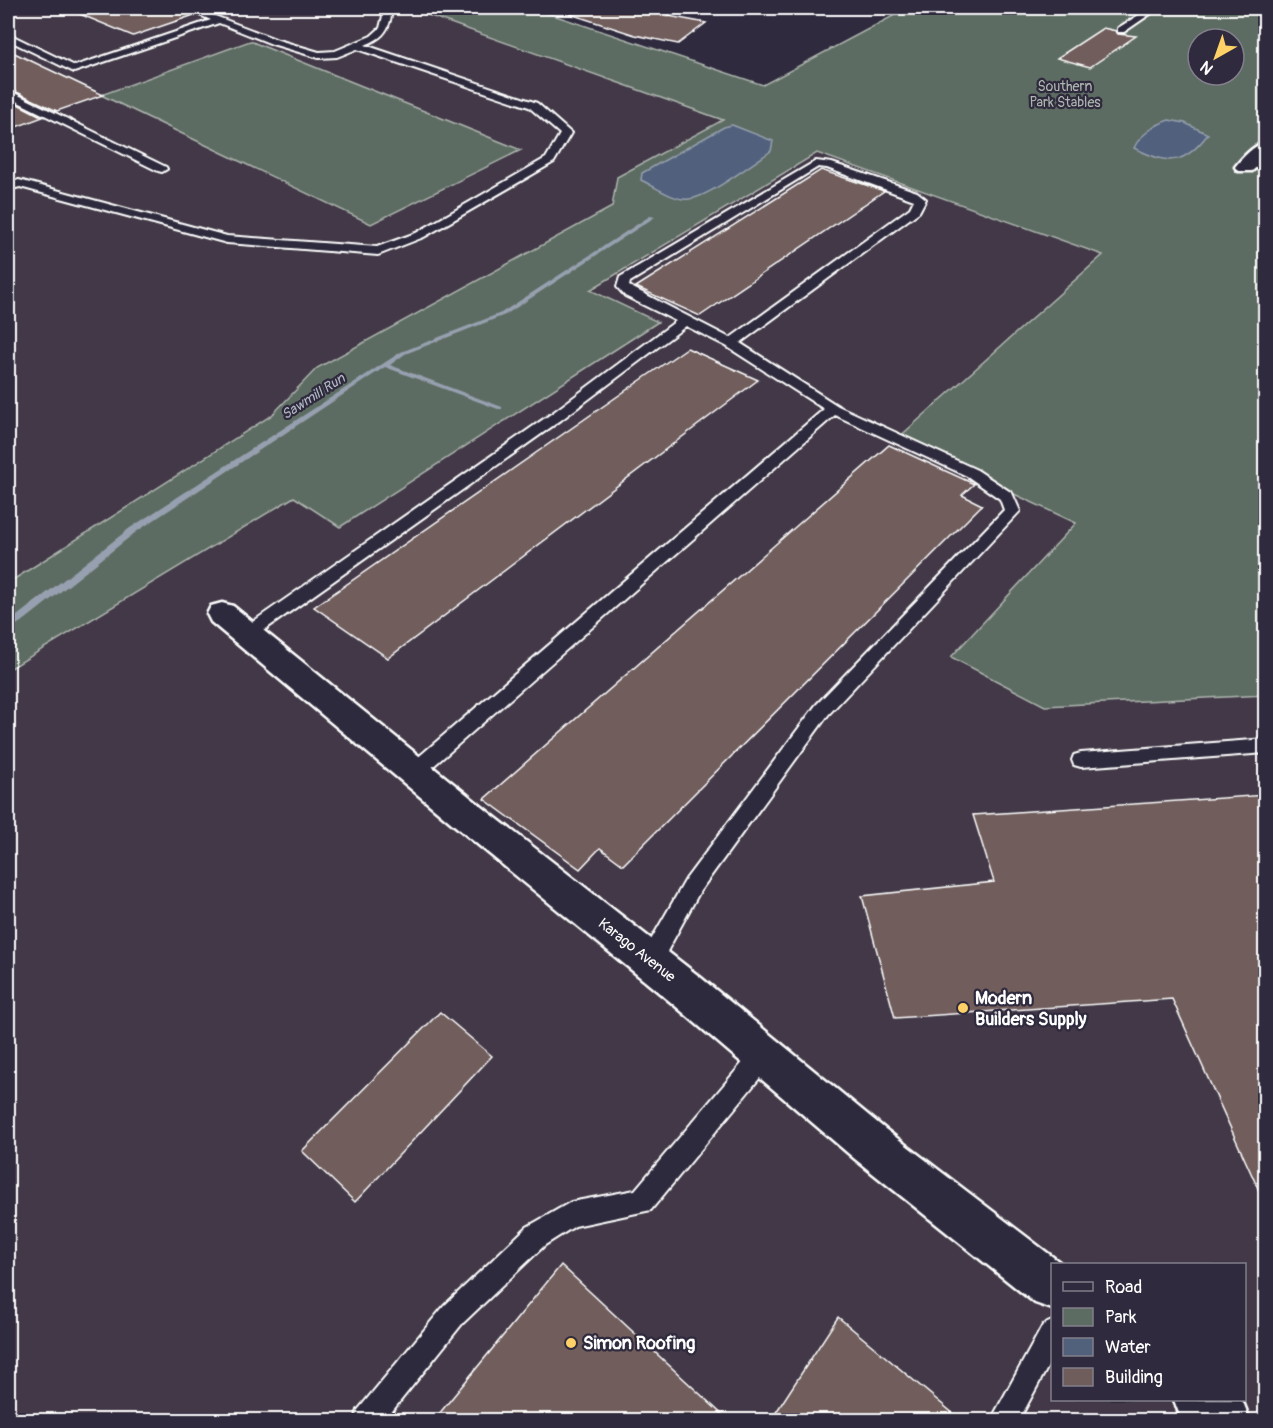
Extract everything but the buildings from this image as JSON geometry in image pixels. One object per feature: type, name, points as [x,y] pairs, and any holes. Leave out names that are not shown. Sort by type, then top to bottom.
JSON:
[{"type":"street","points":[[1245,167],[1266,148]]},
{"type":"street","name":"Karago Avenue","points":[[235,624],[650,961],[870,1144],[1051,1284]]},
{"type":"street","points":[[1199,1401],[1225,1420]]},
{"type":"lane","points":[[187,8],[284,45],[319,55],[337,54],[374,38],[384,29],[387,16],[382,8]]},
{"type":"lane","points":[[1121,30],[1155,8]]},
{"type":"lane","points":[[8,37],[74,69],[220,20]]},
{"type":"lane","points":[[8,188],[19,183],[227,239],[378,252],[420,235],[550,160],[566,133],[533,105],[358,46]]},
{"type":"lane","points":[[8,93],[162,169]]},
{"type":"lane","points":[[650,961],[693,885],[822,710],[1012,512],[1007,496],[972,473],[833,409],[730,343],[629,293],[623,287],[624,280],[804,168],[816,164],[828,165],[920,199],[915,210],[730,343]]},
{"type":"lane","points":[[235,624],[547,424],[686,320]]},
{"type":"lane","points":[[415,771],[833,409]]},
{"type":"lane","points":[[1081,760],[1266,746]]},
{"type":"lane","points":[[368,1420],[453,1315],[536,1236],[571,1215],[642,1201],[764,1055]]},
{"type":"lane","points":[[1004,1420],[1051,1338]]},
{"type":"shaded area","points":[[8,8],[408,8],[723,120],[617,177],[612,207],[317,368],[272,415],[8,583]]},
{"type":"shaded area","points":[[817,153],[1103,255],[1077,523],[951,657],[1045,706],[1265,695],[1265,1420],[8,1420],[8,670],[294,496],[341,527],[657,322],[590,290]]},
{"type":"green space","name":"Southern Park Stables","points":[[408,8],[532,8],[763,85],[908,8],[1265,8],[1265,148],[1251,169],[1266,173],[1265,695],[1045,706],[951,657],[1076,523],[897,439],[1103,255],[817,153],[590,290],[658,322],[340,527],[294,497],[8,670],[8,583],[272,415],[317,368],[612,207],[617,177],[723,120]]},
{"type":"green space","points":[[250,41],[521,150],[371,224],[101,95]]},
{"type":"water","points":[[1169,120],[1185,123],[1208,134],[1191,152],[1175,159],[1157,157],[1134,148],[1148,131]]},
{"type":"water","points":[[732,125],[773,141],[771,151],[719,186],[698,197],[683,199],[641,180],[642,173],[724,127]]},
{"type":"waterway","name":"Sawmill Run","points":[[8,627],[133,530],[403,353],[503,314],[652,217]]},
{"type":"waterway","points":[[385,365],[500,408]]},
{"type":"place","name":"Modern Builders Supply","points":[[963,1008]]},
{"type":"place","name":"Simon Roofing","points":[[571,1343]]}]
